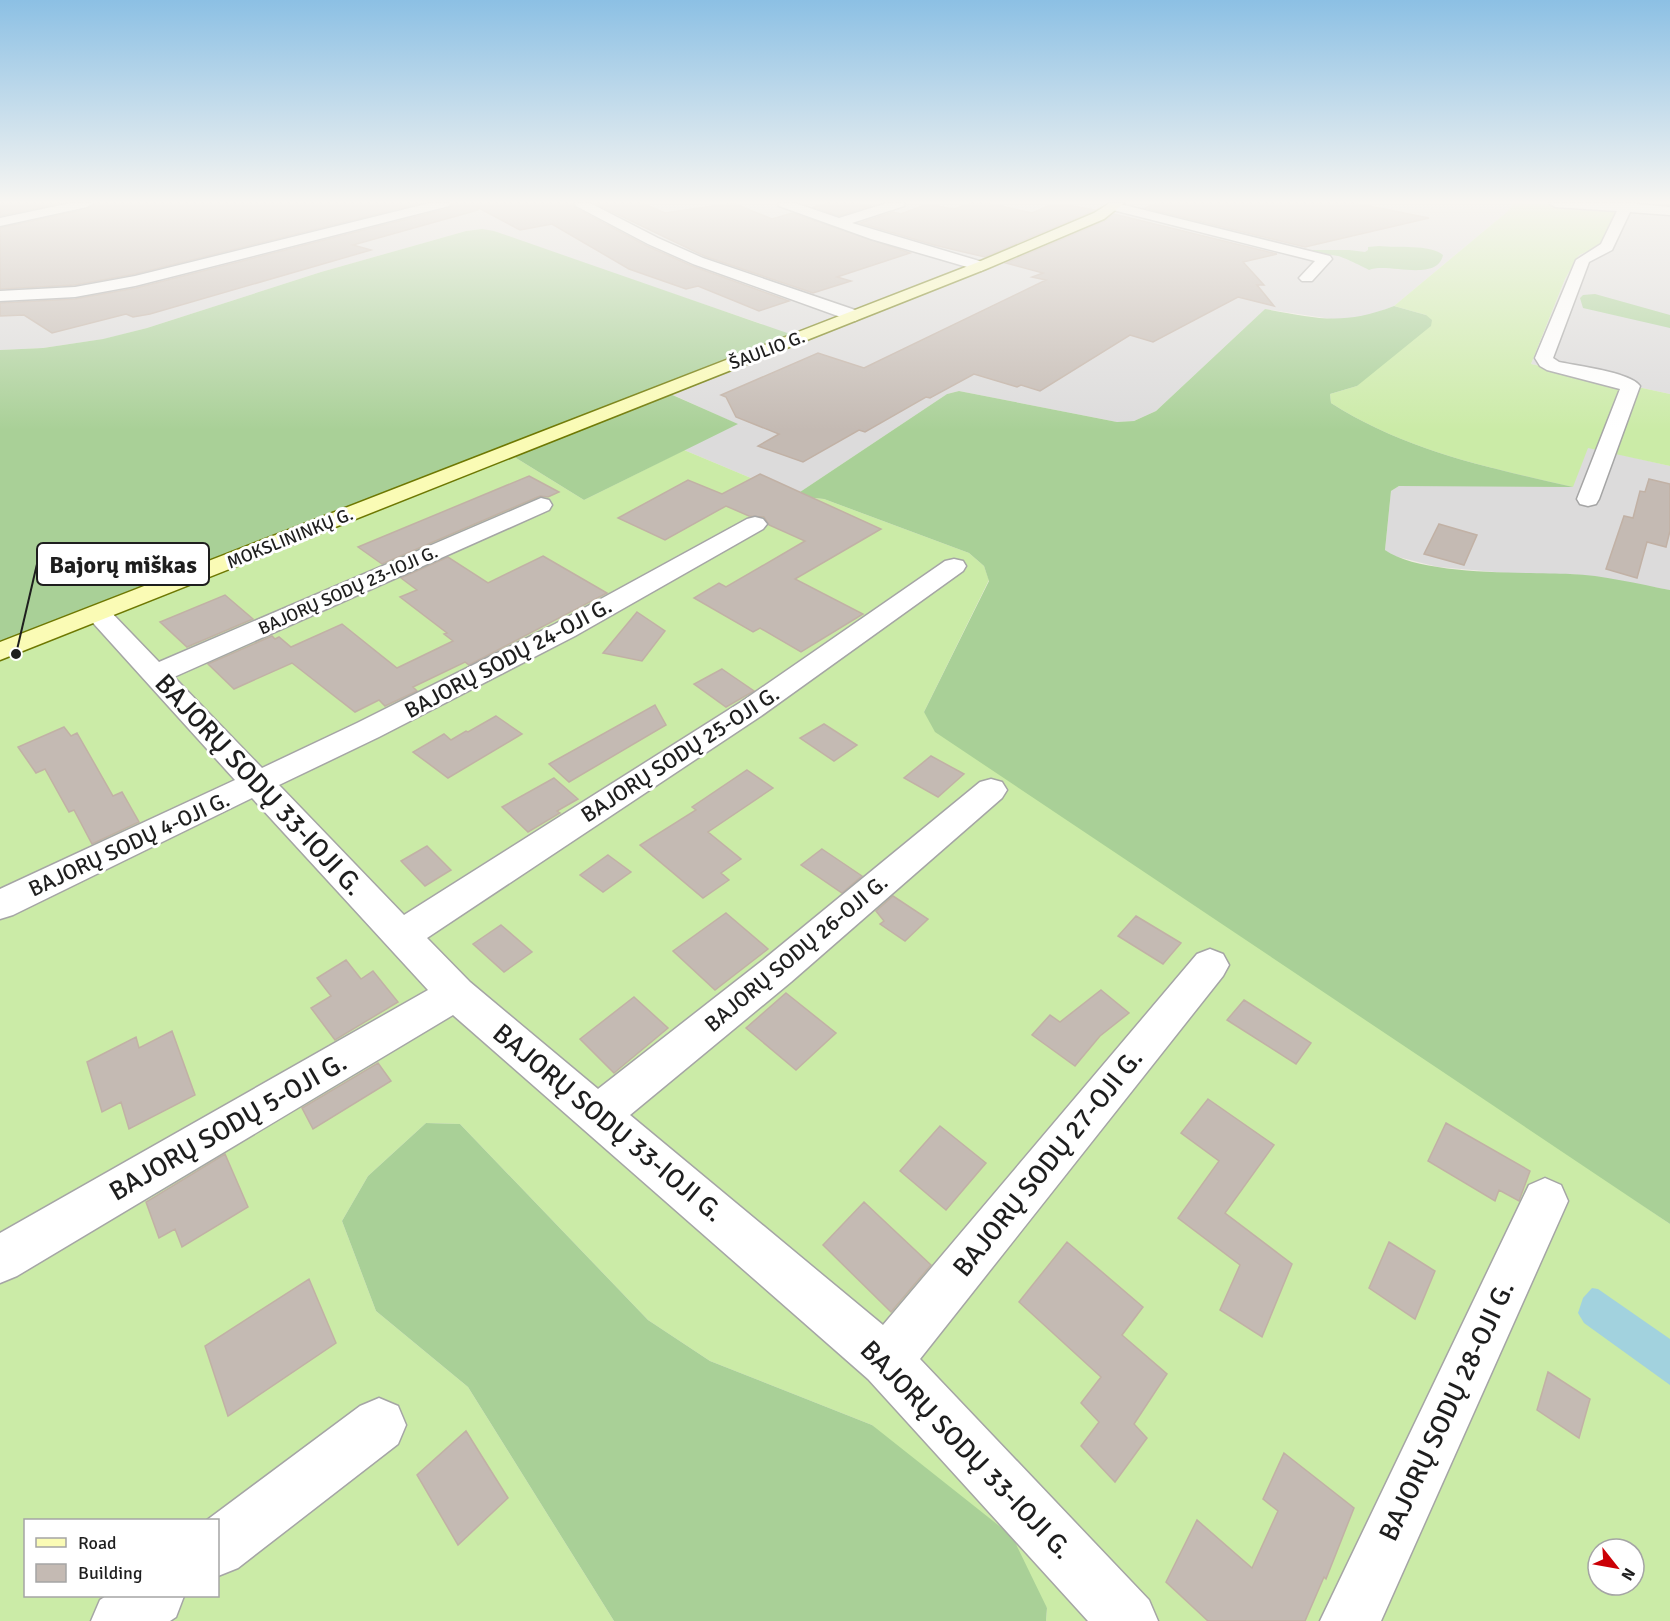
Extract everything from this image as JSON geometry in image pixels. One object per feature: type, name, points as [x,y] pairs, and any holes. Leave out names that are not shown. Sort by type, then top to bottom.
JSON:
[{"type":"street","points":[[0,296],[59,294],[144,279]]},
{"type":"street","points":[[748,279],[855,316]]},
{"type":"street","name":"ŠAULIO G.","points":[[479,462],[949,279]]},
{"type":"street","points":[[1576,279],[1544,358],[1553,366],[1615,380],[1629,386],[1588,499]]},
{"type":"street","name":"MOKSLININKŲ G.","points":[[0,652],[479,462]]},
{"type":"street","name":"BAJORŲ SODŲ 23-IOJI G.","points":[[156,674],[541,505]]},
{"type":"street","name":"BAJORŲ SODŲ 24-OJI G.","points":[[257,784],[566,630],[755,524]]},
{"type":"street","name":"BAJORŲ SODŲ 25-OJI G.","points":[[401,936],[751,709],[954,566]]},
{"type":"street","name":"BAJORŲ SODŲ 33-IOJI G.","points":[[98,614],[456,994],[886,1361],[1128,1621]]},
{"type":"street","name":"BAJORŲ SODŲ 4-OJI G.","points":[[0,905],[257,784]]},
{"type":"street","name":"BAJORŲ SODŲ 26-OJI G.","points":[[599,1114],[777,970],[991,790]]},
{"type":"street","name":"BAJORŲ SODŲ 27-OJI G.","points":[[886,1361],[1210,965]]},
{"type":"street","name":"BAJORŲ SODŲ 5-OJI G.","points":[[0,1259],[456,994]]},
{"type":"street","name":"BAJORŲ SODŲ 28-OJI G.","points":[[1350,1621],[1545,1201]]},
{"type":"street","points":[[219,1547],[379,1425]]},
{"type":"street","points":[[122,1621],[154,1597]]},
{"type":"shaded area","points":[[0,279],[300,279],[147,328],[104,339],[43,348],[0,350]]},
{"type":"shaded area","points":[[628,279],[1427,279],[1394,306],[1368,316],[1338,320],[1265,309],[1156,411],[1134,421],[1117,422],[959,391],[947,394],[794,496],[684,450],[737,424],[658,388],[762,324]]},
{"type":"shaded area","points":[[1565,279],[1670,279],[1670,394],[1531,364]]},
{"type":"shaded area","points":[[1588,447],[1670,466],[1670,590],[1572,574],[1528,575],[1438,567],[1394,556],[1385,550],[1391,491],[1399,486],[1417,485]]},
{"type":"green space","points":[[300,279],[631,279],[793,335],[659,389],[738,424],[584,500],[500,448],[0,642],[0,350],[43,348],[103,339],[147,328]]},
{"type":"green space","points":[[1427,279],[1565,279],[1531,364],[1670,394],[1670,466],[1588,448],[1573,487],[1448,456],[1388,433],[1331,403],[1330,394],[1357,386],[1426,315],[1394,306]]},
{"type":"green space","points":[[1595,294],[1670,315],[1670,328],[1583,308],[1580,298],[1583,295]]},
{"type":"green space","points":[[1394,306],[1426,315],[1432,320],[1431,326],[1357,386],[1330,394],[1331,403],[1388,433],[1448,456],[1573,487],[1399,486],[1391,491],[1385,550],[1423,564],[1448,568],[1582,575],[1670,590],[1670,1224],[935,732],[924,712],[989,581],[984,566],[969,553],[824,499],[794,496],[947,394],[959,391],[1117,422],[1134,421],[1156,411],[1265,309],[1315,317],[1344,318]]},
{"type":"green space","points":[[500,448],[584,500],[684,450],[794,496],[824,499],[969,553],[984,566],[989,580],[924,712],[1670,1224],[1670,1621],[1046,1621],[1047,1608],[872,1425],[710,1361],[648,1320],[460,1124],[426,1123],[368,1176],[342,1221],[376,1311],[468,1387],[614,1621],[0,1621],[0,642]]},
{"type":"green space","points":[[426,1123],[460,1124],[648,1320],[710,1361],[872,1425],[1012,1536],[1047,1608],[1046,1621],[614,1621],[468,1387],[376,1311],[342,1221],[368,1176]]},
{"type":"water","points":[[1592,1288],[1598,1289],[1670,1339],[1670,1385],[1584,1323],[1578,1313],[1583,1298]]},
{"type":"building","points":[[0,279],[110,279],[75,285],[0,289]]},
{"type":"building","points":[[173,279],[272,279],[150,314],[133,317],[126,314],[52,333],[24,315],[0,316],[0,303],[75,299]]},
{"type":"building","points":[[656,279],[727,279],[789,301],[759,311],[698,286],[686,289]]},
{"type":"building","points":[[771,279],[843,279],[851,281],[813,293]]},
{"type":"building","points":[[1040,279],[1258,279],[1264,285],[1257,285],[1274,306],[1238,297],[1153,342],[1130,335],[1040,391],[1021,385],[1017,387],[974,374],[930,398],[926,397],[865,432],[859,430],[803,462],[758,446],[779,434],[736,417],[726,397],[721,395],[818,353],[864,368],[1046,280]]},
{"type":"building","points":[[760,474],[881,529],[795,579],[863,614],[801,652],[760,628],[753,632],[694,598],[719,583],[726,587],[805,541],[769,525],[764,517],[749,516],[726,506],[665,540],[618,518],[688,480],[722,494]]},
{"type":"building","points":[[529,476],[559,492],[548,497],[540,496],[382,564],[358,547]]},
{"type":"building","points":[[1649,479],[1670,484],[1670,531],[1666,547],[1647,542],[1637,578],[1606,569],[1624,516],[1633,518],[1640,491],[1645,492]]},
{"type":"building","points":[[1439,524],[1477,535],[1464,565],[1424,554]]},
{"type":"building","points":[[543,556],[607,593],[469,665],[465,662],[413,687],[417,691],[385,706],[379,700],[355,712],[292,663],[234,689],[208,664],[272,636],[275,639],[279,637],[291,647],[342,624],[397,668],[453,641],[444,634],[447,633],[400,597],[417,590],[401,578],[448,557],[488,583]]},
{"type":"building","points":[[225,595],[253,619],[187,647],[160,622]]},
{"type":"building","points":[[637,612],[665,631],[642,661],[603,653]]},
{"type":"building","points":[[722,669],[754,691],[726,707],[694,684]]},
{"type":"building","points":[[655,705],[666,725],[569,782],[549,764]]},
{"type":"building","points":[[496,716],[522,734],[448,778],[413,752],[444,734],[451,740]]},
{"type":"building","points":[[824,724],[857,745],[834,761],[800,738]]},
{"type":"building","points":[[64,727],[71,736],[77,733],[113,796],[122,792],[139,822],[92,844],[74,810],[69,812],[45,769],[36,773],[18,747]]},
{"type":"building","points":[[931,756],[964,774],[938,797],[904,778]]},
{"type":"building","points":[[747,770],[773,788],[708,832],[741,859],[721,873],[729,880],[703,898],[640,845],[696,810],[692,807]]},
{"type":"building","points":[[554,778],[578,799],[528,832],[502,807]]},
{"type":"building","points":[[427,846],[451,870],[425,886],[401,861]]},
{"type":"building","points":[[822,849],[862,876],[842,893],[801,865]]},
{"type":"building","points":[[608,855],[631,872],[603,892],[580,875]]},
{"type":"building","points":[[893,896],[928,919],[905,941],[880,924],[884,921],[876,911]]},
{"type":"building","points":[[726,913],[768,949],[715,990],[673,951]]},
{"type":"building","points":[[1136,916],[1181,943],[1163,964],[1118,936]]},
{"type":"building","points":[[501,925],[532,952],[504,972],[473,944]]},
{"type":"building","points":[[346,960],[361,979],[373,971],[398,1002],[335,1040],[311,1008],[331,996],[317,978]]},
{"type":"building","points":[[1101,990],[1129,1013],[1100,1036],[1075,1066],[1032,1035],[1050,1015],[1060,1022]]},
{"type":"building","points":[[786,993],[836,1033],[796,1070],[746,1028]]},
{"type":"building","points":[[634,997],[668,1028],[614,1073],[580,1039]]},
{"type":"building","points":[[1244,1000],[1311,1043],[1296,1064],[1227,1020]]},
{"type":"building","points":[[172,1031],[195,1095],[129,1129],[121,1102],[102,1112],[87,1062],[136,1037],[139,1048]]},
{"type":"building","points":[[378,1063],[391,1081],[313,1129],[302,1108]]},
{"type":"building","points":[[1208,1099],[1274,1145],[1225,1213],[1292,1264],[1262,1337],[1220,1310],[1240,1265],[1178,1218],[1219,1161],[1181,1133]]},
{"type":"building","points":[[1446,1123],[1530,1171],[1519,1201],[1499,1190],[1495,1201],[1428,1161]]},
{"type":"building","points":[[940,1126],[986,1163],[946,1210],[900,1171]]},
{"type":"building","points":[[225,1154],[248,1207],[182,1247],[175,1229],[159,1238],[146,1202]]},
{"type":"building","points":[[864,1202],[931,1265],[891,1312],[823,1245]]},
{"type":"building","points":[[1067,1242],[1143,1307],[1122,1335],[1167,1374],[1134,1424],[1147,1438],[1115,1482],[1081,1446],[1099,1422],[1081,1403],[1101,1377],[1019,1302]]},
{"type":"building","points":[[1389,1242],[1435,1271],[1415,1319],[1369,1288]]},
{"type":"building","points":[[309,1279],[336,1343],[228,1416],[205,1346]]},
{"type":"building","points":[[1548,1372],[1590,1399],[1579,1438],[1537,1410]]},
{"type":"building","points":[[466,1431],[508,1498],[458,1545],[417,1475]]},
{"type":"building","points":[[1284,1453],[1354,1508],[1326,1579],[1324,1577],[1305,1621],[1208,1621],[1166,1582],[1197,1520],[1252,1568],[1278,1511],[1263,1499]]},
{"type":"place","name":"Bajorų miškas","points":[[16,654]]}]
